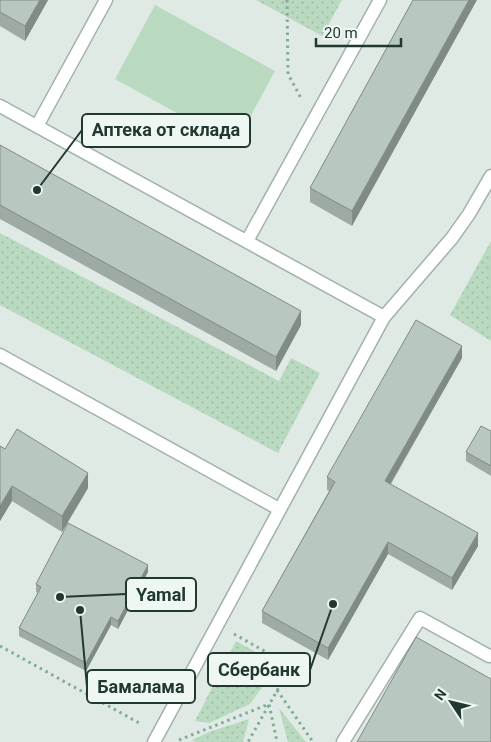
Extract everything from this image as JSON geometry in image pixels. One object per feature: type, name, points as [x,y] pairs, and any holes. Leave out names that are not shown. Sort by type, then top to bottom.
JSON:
[{"type":"lane","points":[[37,126],[106,0]]},
{"type":"lane","points":[[247,241],[380,0]]},
{"type":"lane","points":[[0,106],[384,317]]},
{"type":"lane","points":[[156,738],[384,317],[452,238],[469,214],[491,176]]},
{"type":"lane","points":[[0,355],[279,509]]},
{"type":"lane","points":[[343,742],[420,618],[489,656]]},
{"type":"path","points":[[286,0],[288,74],[313,120]]},
{"type":"path","points":[[234,634],[291,666],[248,742]]},
{"type":"path","points":[[0,646],[156,738]]},
{"type":"path","points":[[277,690],[314,742]]},
{"type":"path","points":[[175,742],[269,704]]},
{"type":"path","points":[[269,704],[277,742]]},
{"type":"green space","points":[[256,0],[342,0],[322,36]]},
{"type":"green space","points":[[155,5],[275,71],[235,145],[115,79]]},
{"type":"green space","points":[[0,233],[279,381],[291,358],[320,373],[278,453],[0,305]]},
{"type":"green space","points":[[491,241],[491,341],[450,315]]},
{"type":"green space","points":[[236,641],[275,663],[263,686],[250,704],[209,723],[195,721]]},
{"type":"green space","points":[[279,708],[306,742],[288,742]]},
{"type":"green space","points":[[249,719],[243,742],[195,742],[192,740],[212,731]]},
{"type":"building","points":[[0,0],[40,0],[25,26],[0,12]]},
{"type":"building","points":[[413,0],[469,0],[352,211],[310,188]]},
{"type":"building","points":[[0,145],[301,311],[276,357],[0,205]]},
{"type":"building","points":[[416,320],[462,346],[385,481],[478,533],[452,578],[388,542],[328,648],[262,611],[335,482],[327,477]]},
{"type":"building","points":[[481,426],[491,431],[491,466],[466,452]]},
{"type":"building","points":[[17,429],[88,473],[62,516],[12,486],[0,506],[0,446],[5,449]]},
{"type":"building","points":[[68,523],[148,565],[118,621],[111,617],[86,663],[19,628],[41,587],[36,584]]},
{"type":"building","points":[[416,637],[491,679],[491,742],[357,742]]},
{"type":"place","name":"Аптека от склада","points":[[37,190]]},
{"type":"place","name":"Yamal","points":[[60,597]]},
{"type":"place","name":"Сбербанк","points":[[333,604]]},
{"type":"place","name":"Бамалама","points":[[80,610]]}]
